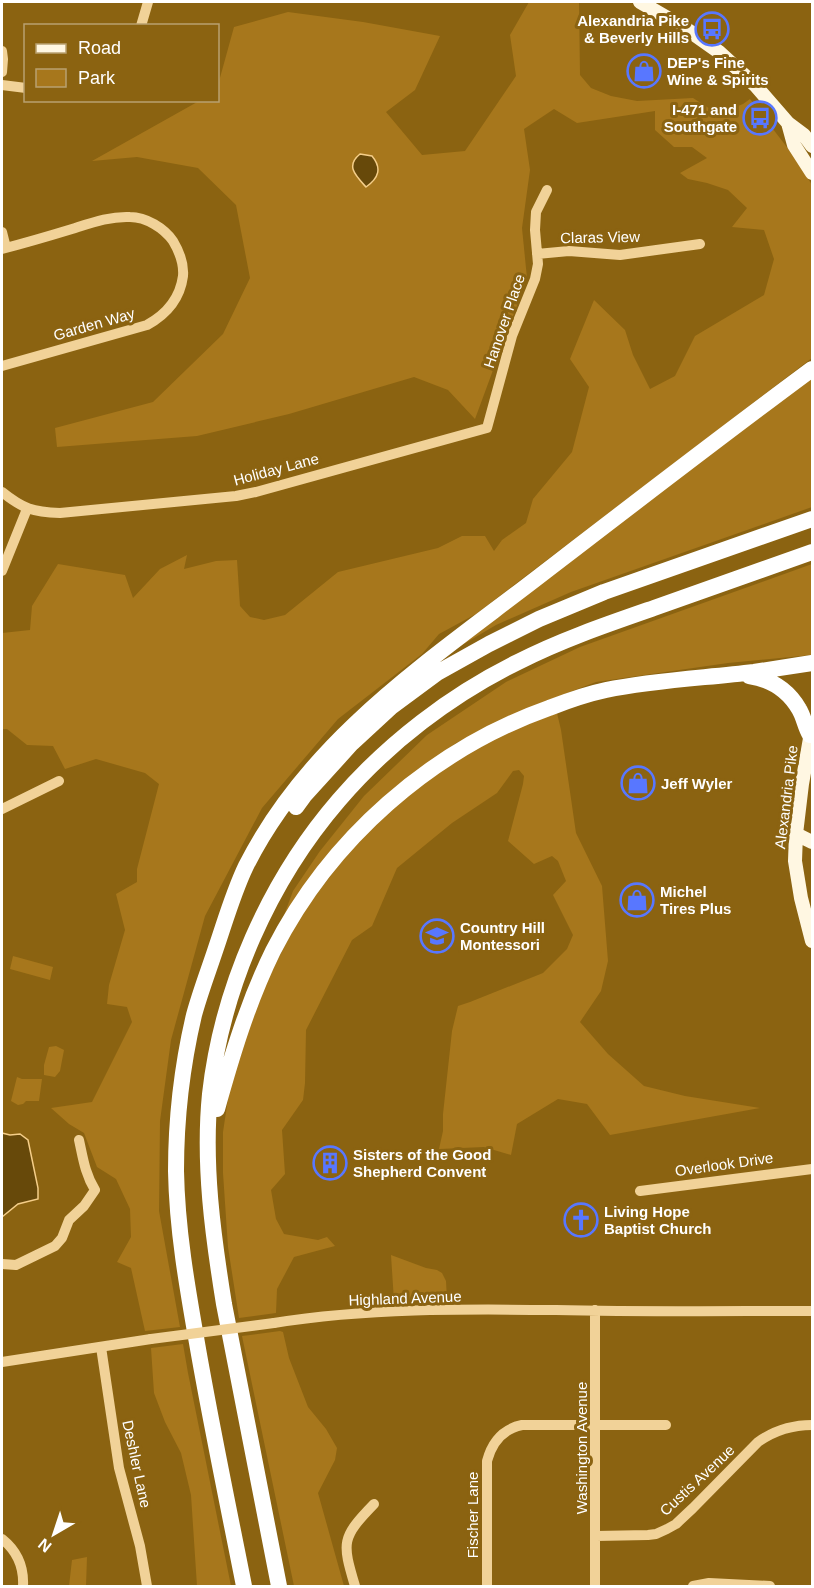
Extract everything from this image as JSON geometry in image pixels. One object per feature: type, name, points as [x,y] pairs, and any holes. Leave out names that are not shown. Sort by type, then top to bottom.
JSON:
[{"type":"highway","points":[[244,1587],[206,1396],[186,1279],[179,1227],[176,1144],[183,1073],[194,1015],[202,986],[244,870],[260,841],[314,765],[347,730],[398,684],[813,369]]},
{"type":"highway","points":[[216,948],[237,903],[267,849],[304,796],[352,743],[391,707],[438,672],[539,619],[604,592],[812,520]]},
{"type":"highway","points":[[279,1587],[221,1285],[211,1207],[209,1142],[210,1097],[214,1062],[229,1000],[257,929],[313,833],[339,800],[366,771],[419,723],[470,688],[551,646],[809,553]]},
{"type":"highway","points":[[209,1142],[246,1012],[273,951],[292,918],[325,870],[352,838],[393,799],[441,762],[475,741],[529,715],[604,690],[813,663]]},
{"type":"highway","points":[[736,674],[760,677],[776,685],[790,696],[800,710],[807,729],[812,731]]},
{"type":"main road","points":[[640,2],[685,28],[720,52],[813,146]]},
{"type":"main road","points":[[788,123],[794,145],[813,173]]},
{"type":"main road","name":"Alexandria Pike","points":[[812,731],[802,784],[795,861],[801,898],[813,941]]},
{"type":"main road","points":[[796,834],[813,843]]},
{"type":"main road","points":[[795,849],[813,843]]},
{"type":"street","points":[[142,24],[148,2]]},
{"type":"street","points":[[2,51],[2,72]]},
{"type":"street","points":[[2,85],[24,88]]},
{"type":"street","name":"Hanover Place","points":[[488,428],[512,336],[535,279],[538,264],[536,212],[548,190]]},
{"type":"street","name":"Garden Way","points":[[2,366],[147,325],[165,313],[177,296],[183,274],[176,246],[168,234],[137,217],[112,217],[4,249]]},
{"type":"street","points":[[2,232],[4,249]]},
{"type":"street","name":"Claras View","points":[[537,254],[569,251],[620,255],[700,244]]},
{"type":"street","name":"Holiday Lane","points":[[2,492],[35,512],[60,513],[236,496],[488,428]]},
{"type":"street","points":[[2,571],[27,509]]},
{"type":"street","points":[[2,809],[59,781]]},
{"type":"street","points":[[2,1264],[16,1265],[55,1246],[62,1238],[69,1220],[92,1197],[95,1190],[89,1180],[79,1140]]},
{"type":"street","name":"Overlook Drive","points":[[640,1191],[813,1169]]},
{"type":"street","name":"Highland Avenue","points":[[2,1362],[273,1323],[394,1311],[526,1309],[813,1311]]},
{"type":"street","name":"Washington Avenue","points":[[595,1587],[596,1310]]},
{"type":"street","name":"Deshler Lane","points":[[101,1347],[119,1468],[140,1546],[147,1587]]},
{"type":"street","name":"Fischer Lane","points":[[487,1587],[487,1461],[499,1437],[506,1431],[522,1425],[666,1425]]},
{"type":"street","name":"Custis Avenue","points":[[596,1536],[646,1535],[662,1532],[676,1524],[758,1442],[788,1427],[813,1425]]},
{"type":"street","points":[[355,1587],[347,1559],[346,1543],[353,1527],[374,1504]]},
{"type":"street","points":[[2,1539],[18,1559],[22,1571],[23,1587]]},
{"type":"street","points":[[693,1587],[704,1583],[770,1587]]},
{"type":"green space","points":[[529,2],[579,2],[580,75],[591,88],[611,96],[637,101],[693,98],[718,114],[750,99],[796,159],[812,185],[812,358],[476,614],[439,634],[422,654],[338,719],[262,808],[205,916],[171,1040],[160,1121],[159,1211],[180,1327],[145,1331],[131,1268],[117,1262],[131,1237],[130,1209],[116,1179],[97,1167],[84,1133],[69,1124],[51,1108],[92,1102],[132,1022],[127,1007],[107,1004],[109,985],[125,930],[116,894],[137,882],[137,869],[159,784],[145,773],[96,759],[65,769],[53,746],[27,745],[7,729],[2,729],[2,633],[30,630],[32,606],[58,564],[125,575],[133,598],[160,569],[187,555],[184,569],[216,561],[237,560],[240,606],[250,617],[264,620],[285,615],[338,572],[438,548],[462,536],[485,536],[494,551],[502,540],[526,523],[533,499],[572,452],[589,387],[570,359],[594,300],[625,330],[633,355],[650,389],[675,376],[695,336],[764,295],[774,259],[764,230],[732,227],[747,208],[728,190],[688,179],[680,173],[707,158],[692,147],[674,147],[655,130],[655,111],[577,123],[554,109],[524,129],[530,170],[522,228],[527,278],[475,419],[448,390],[414,377],[289,414],[197,436],[57,447],[55,428],[153,402],[223,334],[250,278],[236,205],[198,168],[137,157],[92,161],[197,102],[219,102],[219,81],[234,27],[288,12],[363,22],[440,36],[415,90],[386,112],[422,155],[465,151],[516,76],[510,35]]},
{"type":"green space","points":[[812,375],[812,507],[571,592],[496,625],[435,661]]},
{"type":"green space","points":[[812,564],[812,655],[728,663],[596,682],[538,704],[456,743],[393,789],[334,847],[283,918],[293,891],[320,851],[364,796],[427,735],[506,682],[580,647]]},
{"type":"green space","points":[[557,713],[576,833],[602,886],[608,961],[601,991],[580,1022],[608,1054],[644,1086],[685,1096],[760,1108],[610,1135],[587,1104],[558,1099],[517,1124],[511,1155],[484,1147],[439,1149],[443,1131],[452,1031],[458,1006],[543,973],[567,949],[573,935],[553,895],[566,881],[558,861],[552,856],[534,864],[508,841],[524,776],[519,770],[513,771],[497,793],[452,823],[397,868],[372,926],[352,940],[306,1030],[303,1100],[282,1130],[285,1174],[271,1190],[276,1219],[284,1234],[318,1240],[327,1237],[335,1246],[294,1257],[277,1289],[276,1313],[239,1318],[228,1247],[223,1173],[223,1132],[229,1092],[248,1027],[268,979],[301,914],[356,843],[405,797],[462,756],[505,733]]},
{"type":"green space","points":[[13,956],[53,967],[50,980],[10,969]]},
{"type":"green space","points":[[56,1046],[64,1050],[60,1071],[55,1077],[44,1075],[49,1047]]},
{"type":"green space","points":[[17,1077],[42,1079],[39,1101],[26,1101],[18,1105],[11,1101]]},
{"type":"green space","points":[[391,1255],[442,1273],[446,1281],[447,1300],[394,1301]]},
{"type":"green space","points":[[283,1332],[289,1358],[308,1407],[326,1429],[337,1448],[335,1460],[318,1493],[344,1586],[294,1586],[242,1336]]},
{"type":"green space","points":[[183,1344],[231,1586],[197,1586],[191,1495],[181,1453],[165,1422],[154,1393],[151,1348]]},
{"type":"green space","points":[[87,1557],[86,1586],[69,1586],[72,1560]]},
{"type":"shaded area","points":[[360,154],[372,156],[378,169],[374,180],[366,187],[356,175],[353,167],[353,163]]},
{"type":"shaded area","points":[[2,1133],[20,1134],[28,1140],[38,1188],[38,1199],[18,1204],[2,1217]]},
{"type":"place","name":"Alexandria Pike & Beverly Hills","points":[[712,29]]},
{"type":"place","name":"DEP's Fine Wine & Spirits","points":[[644,71]]},
{"type":"place","name":"I-471 and Southgate","points":[[760,118]]},
{"type":"place","name":"Jeff Wyler","points":[[638,783]]},
{"type":"place","name":"Michel Tires Plus","points":[[637,900]]},
{"type":"place","name":"Country Hill Montessori","points":[[437,936]]},
{"type":"place","name":"Sisters of the Good Shepherd Convent","points":[[330,1163]]},
{"type":"place","name":"Living Hope Baptist Church","points":[[581,1220]]}]
